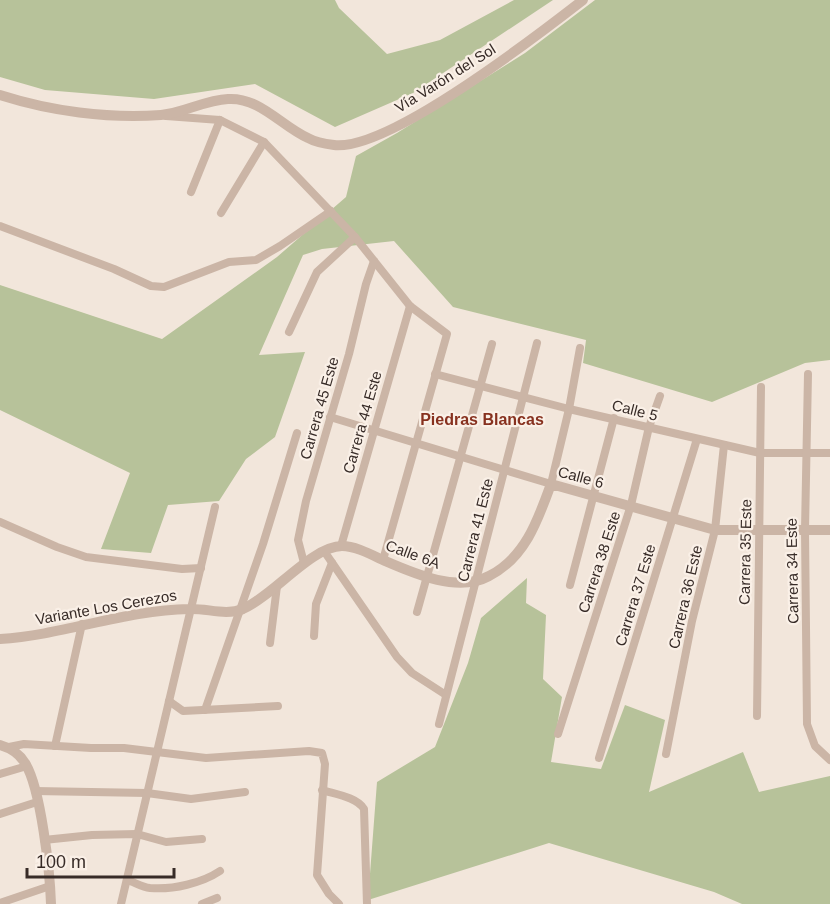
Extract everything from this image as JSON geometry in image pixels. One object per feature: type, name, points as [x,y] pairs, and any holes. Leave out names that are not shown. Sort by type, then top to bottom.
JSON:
[{"type":"street","name":"Vía Varón del Sol","points":[[0,95],[43,106],[109,115],[163,115],[228,99],[257,104],[308,139],[336,145],[366,140],[407,122],[525,45],[583,0]]},
{"type":"street","points":[[163,115],[220,120],[264,142],[355,237],[410,306],[447,334],[383,560]]},
{"type":"street","points":[[191,192],[220,120]]},
{"type":"street","points":[[221,213],[264,142]]},
{"type":"street","points":[[0,226],[114,269],[151,286],[164,287],[230,262],[256,260],[331,211]]},
{"type":"street","points":[[289,332],[317,272],[355,237]]},
{"type":"street","name":"Carrera 45 Este","points":[[304,562],[298,540],[306,501],[374,261]]},
{"type":"street","name":"Carrera 44 Este","points":[[341,546],[410,306]]},
{"type":"street","name":"Carrera 41 Este","points":[[439,724],[537,343]]},
{"type":"street","points":[[417,612],[492,344]]},
{"type":"street","points":[[475,582],[489,577],[509,564],[522,549],[538,518],[551,484],[569,409],[580,348]]},
{"type":"street","name":"Calle 5","points":[[435,374],[569,409],[760,453],[830,453]]},
{"type":"street","name":"Carrera 34 Este","points":[[808,374],[805,530],[807,724],[815,746],[830,760]]},
{"type":"street","name":"Carrera 35 Este","points":[[757,716],[761,387]]},
{"type":"street","name":"Carrera 38 Este","points":[[558,734],[631,505],[649,427],[660,396]]},
{"type":"street","name":"Calle 6","points":[[330,417],[551,484],[715,530],[830,530]]},
{"type":"street","points":[[570,585],[614,418]]},
{"type":"street","points":[[205,710],[263,544],[297,433]]},
{"type":"street","name":"Carrera 37 Este","points":[[598,758],[697,440]]},
{"type":"street","name":"Carrera 36 Este","points":[[666,754],[692,621],[715,530],[724,445]]},
{"type":"street","points":[[121,904],[215,507]]},
{"type":"street","points":[[0,522],[86,557],[183,569],[201,568]]},
{"type":"street","name":"Variante Los Cerezos","points":[[0,639],[144,613],[191,609],[218,612],[240,610],[262,598],[304,562],[324,551],[341,546]]},
{"type":"street","name":"Calle 6A","points":[[341,546],[444,581],[475,582]]},
{"type":"street","points":[[324,551],[397,657],[412,673],[446,695]]},
{"type":"street","points":[[314,636],[316,604],[332,563]]},
{"type":"street","points":[[270,643],[277,586]]},
{"type":"street","points":[[55,746],[82,624]]},
{"type":"street","points":[[169,701],[183,711],[278,706]]},
{"type":"street","points":[[4,746],[24,744],[124,748],[206,758],[318,751],[322,753],[325,764],[317,875],[329,894],[339,904]]},
{"type":"street","points":[[4,746],[18,754],[27,766],[36,796],[44,840],[51,904]]},
{"type":"street","points":[[0,774],[27,766]]},
{"type":"street","points":[[322,790],[355,801],[363,809],[367,904]]},
{"type":"street","points":[[0,814],[36,796],[147,793],[191,799],[245,792]]},
{"type":"street","points":[[44,840],[92,835],[137,834],[166,842],[202,839]]},
{"type":"street","points":[[127,880],[150,888],[183,885],[206,880],[220,871]]},
{"type":"street","points":[[0,903],[50,886]]},
{"type":"street","points":[[202,904],[217,898]]},
{"type":"green space","points":[[0,0],[335,0],[339,8],[387,54],[440,40],[514,0],[553,0],[413,93],[335,127],[255,84],[154,99],[45,90],[0,77]]},
{"type":"green space","points":[[595,0],[830,0],[830,360],[805,363],[712,402],[583,363],[586,340],[453,307],[394,241],[322,249],[303,255],[259,355],[305,352],[275,437],[246,459],[219,501],[168,505],[151,553],[101,549],[130,473],[0,410],[0,285],[162,339],[277,257],[346,197],[356,156],[525,53]]},
{"type":"green space","points":[[527,578],[526,603],[546,615],[543,679],[562,697],[551,762],[601,769],[625,705],[665,720],[649,792],[743,752],[759,792],[830,776],[830,904],[742,904],[714,892],[549,843],[368,900],[377,782],[435,747],[468,663],[481,618]]},
{"type":"district","name":"Piedras Blancas","points":[[482,419]]}]
